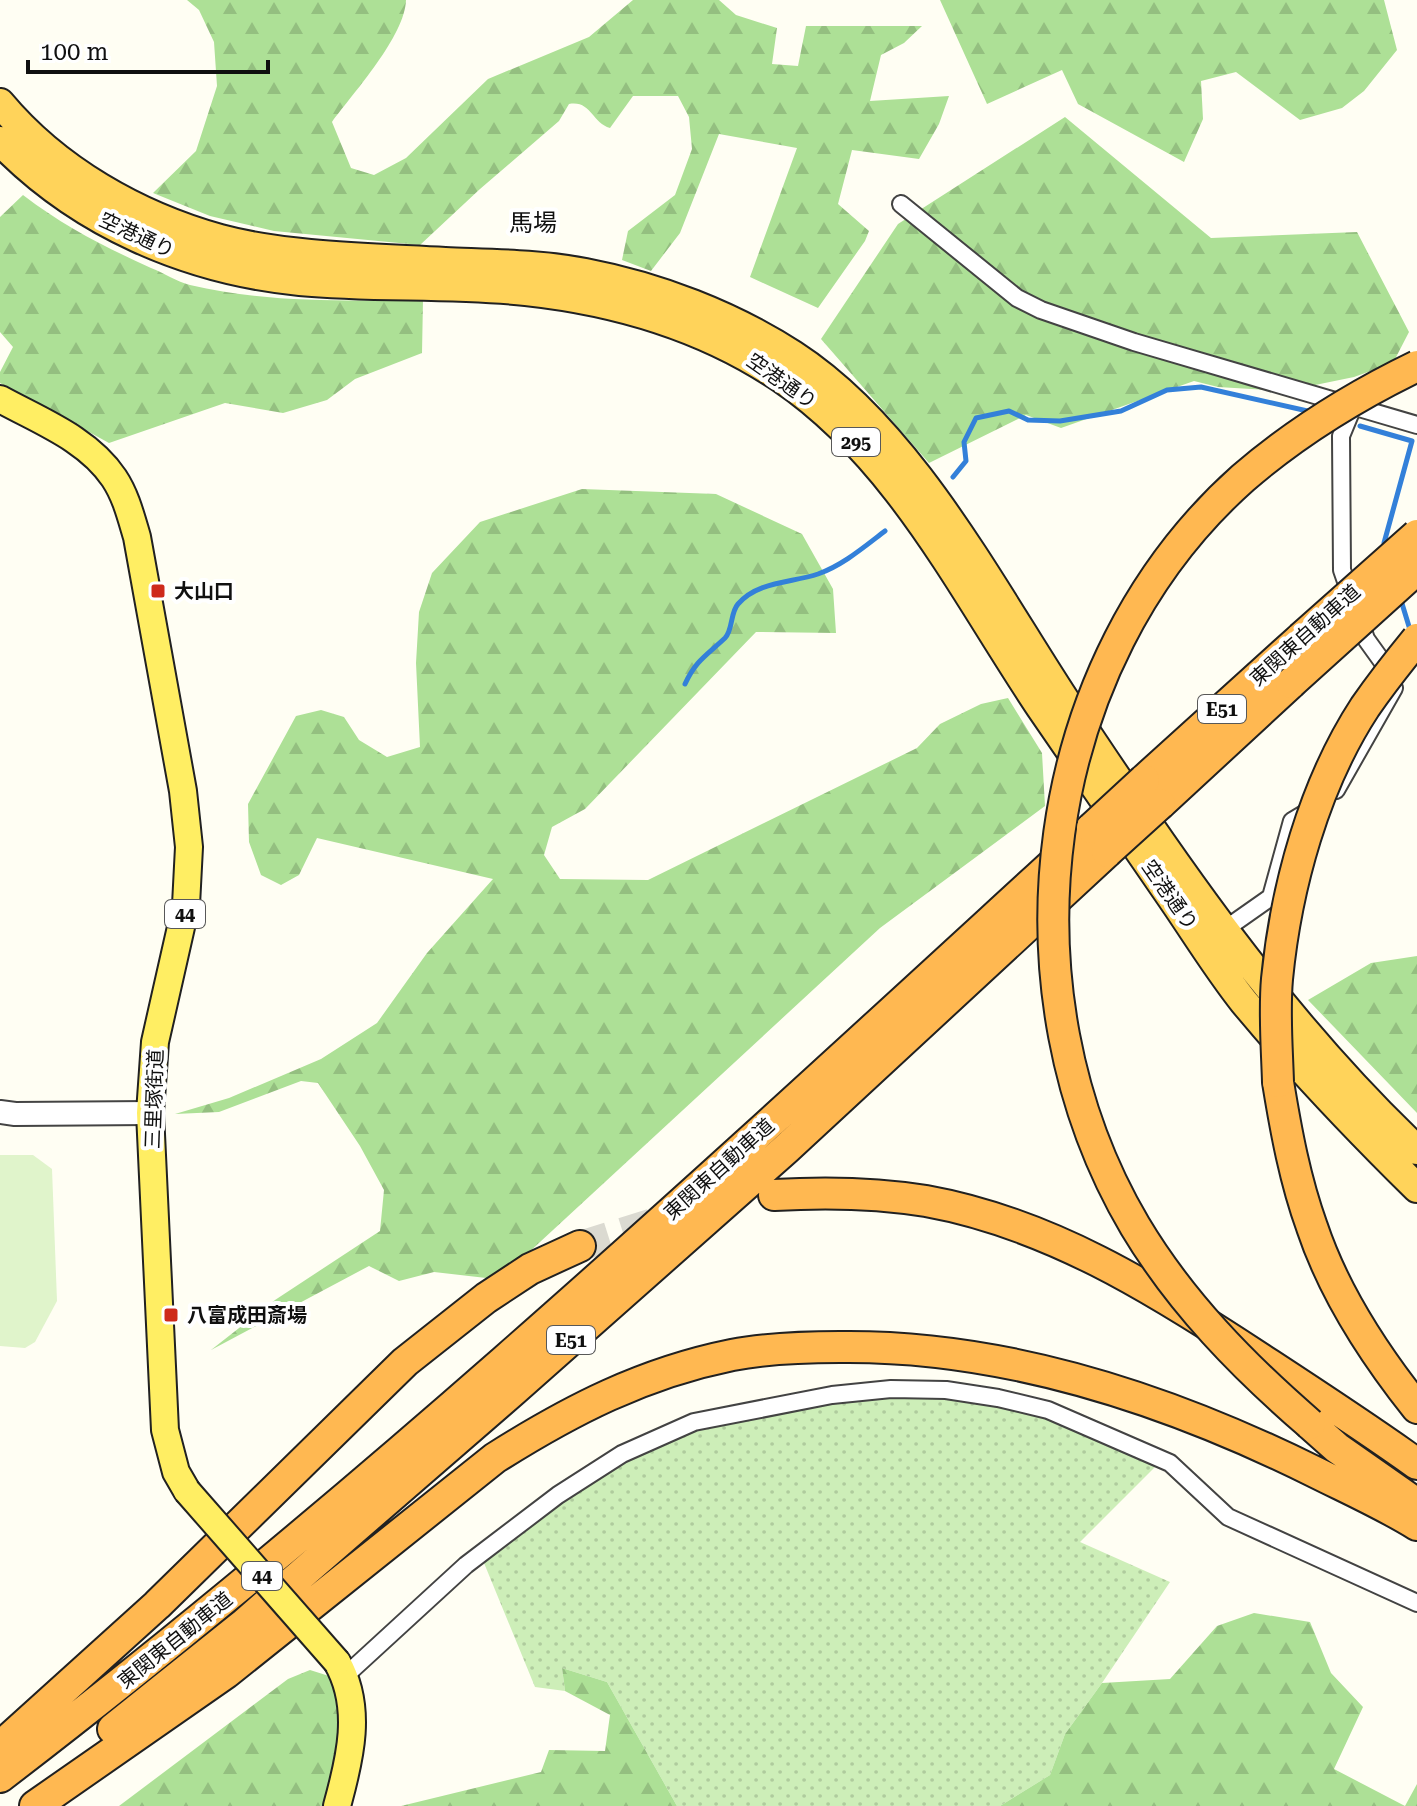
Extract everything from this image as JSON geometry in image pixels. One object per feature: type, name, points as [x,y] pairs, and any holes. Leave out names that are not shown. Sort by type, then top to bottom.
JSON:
[{"type":"highway","name":"空港通り","points":[[0,103],[46,150],[90,181],[150,214],[223,240],[304,252],[533,266],[581,272],[675,297],[755,333],[796,357],[870,419],[941,510],[1106,763],[1224,930],[1306,1033],[1417,1150]]},
{"type":"highway","name":"空港通り","points":[[0,141],[21,163],[71,201],[103,221],[181,256],[299,280],[523,290],[595,300],[669,320],[748,356],[785,380],[843,428],[914,512],[1040,706],[1241,998],[1308,1076],[1417,1188]]},
{"type":"highway","points":[[1417,366],[1349,403],[1292,440],[1234,488],[1166,564],[1146,592],[1108,662],[1076,748],[1066,784],[1060,825],[1053,918],[1059,997],[1076,1082],[1096,1143],[1127,1211],[1161,1266],[1235,1356],[1337,1448],[1417,1504]]},
{"type":"highway","name":"東関東自動車道","points":[[0,1777],[231,1596],[406,1447],[1100,840],[1152,792],[1301,638],[1417,535]]},
{"type":"highway","name":"東関東自動車道","points":[[1152,792],[1291,683],[1417,569]]},
{"type":"highway","points":[[1417,639],[1364,708],[1331,773],[1305,840],[1286,910],[1277,980],[1278,1082],[1311,1227],[1326,1262],[1374,1351],[1417,1408]]},
{"type":"highway","name":"東関東自動車道","points":[[16,1806],[243,1625],[786,1149],[1100,840]]},
{"type":"highway","points":[[774,1195],[850,1194],[925,1201],[986,1216],[1045,1236],[1101,1262],[1171,1301],[1417,1464]]},
{"type":"highway","points":[[0,1747],[157,1605],[405,1362],[497,1290],[530,1269],[580,1246]]},
{"type":"highway","points":[[35,1806],[226,1673],[495,1458],[537,1431],[607,1394],[735,1354],[794,1347],[886,1346],[986,1358],[1043,1370],[1099,1385],[1228,1431],[1328,1478],[1417,1525]]},
{"type":"main road","name":"三里塚街道","points":[[0,399],[76,440],[114,477],[125,499],[137,537],[183,791],[189,847],[186,905],[155,1042],[150,1113],[165,1430],[176,1472],[187,1491],[341,1669]]},
{"type":"main road","points":[[337,1806],[348,1766],[352,1703],[341,1669]]},
{"type":"street","points":[[901,204],[1017,298],[1041,310],[1134,342],[1417,425]]},
{"type":"street","points":[[1353,407],[1341,436],[1342,570],[1366,639],[1398,682]]},
{"type":"street","points":[[1224,930],[1271,897],[1292,821],[1333,796],[1398,682],[1417,659]]},
{"type":"street","points":[[0,1112],[150,1113]]},
{"type":"street","points":[[341,1669],[466,1565],[558,1495],[622,1454],[694,1422],[832,1395],[891,1389],[946,1390],[1048,1410],[1170,1463],[1228,1517],[1417,1603]]},
{"type":"green space","points":[[187,0],[406,0],[388,47],[332,122],[351,168],[374,175],[406,158],[488,79],[589,37],[633,0],[719,0],[736,15],[777,28],[772,64],[798,66],[806,26],[922,26],[904,43],[881,55],[870,101],[949,96],[939,124],[919,159],[852,150],[838,204],[869,231],[818,308],[750,277],[797,148],[719,134],[680,233],[651,271],[622,260],[628,231],[675,195],[692,149],[689,117],[678,96],[633,96],[610,128],[582,105],[569,104],[559,121],[420,245],[274,231],[210,216],[153,193],[196,151],[217,86],[214,42],[199,10]]},
{"type":"green space","points":[[940,0],[1384,0],[1397,50],[1364,91],[1342,108],[1300,120],[1236,72],[1201,81],[1203,119],[1184,162],[1078,104],[1062,70],[987,104]]},
{"type":"green space","points":[[1065,117],[1211,238],[1357,232],[1409,332],[1393,363],[1354,377],[1286,391],[1218,387],[1194,381],[1061,428],[1026,415],[929,463],[821,339],[898,224]]},
{"type":"green space","points":[[23,195],[85,235],[190,285],[277,298],[423,300],[422,353],[355,379],[327,400],[283,413],[225,403],[109,443],[0,383],[0,372],[13,347],[0,332],[0,217]]},
{"type":"green space","points":[[582,489],[716,494],[802,534],[833,589],[836,633],[756,632],[585,809],[552,827],[544,855],[560,879],[648,880],[917,748],[940,724],[981,704],[1008,698],[1042,753],[1045,806],[880,928],[527,1254],[495,1279],[434,1272],[399,1281],[369,1266],[211,1350],[275,1300],[380,1231],[384,1190],[360,1146],[318,1083],[301,1081],[219,1112],[175,1114],[229,1098],[321,1059],[377,1023],[427,953],[493,879],[317,838],[299,875],[281,885],[261,875],[249,842],[248,804],[296,716],[321,710],[344,717],[359,740],[387,757],[420,747],[416,663],[419,612],[432,573],[480,522]]},
{"type":"green space","points":[[1417,956],[1417,1113],[1308,1000],[1371,963]]},
{"type":"green space","points":[[0,1155],[33,1155],[52,1169],[57,1301],[35,1342],[25,1348],[0,1346]]},
{"type":"green space","points":[[892,1396],[976,1401],[1026,1410],[1076,1428],[1157,1465],[1080,1542],[1170,1582],[1065,1734],[1050,1775],[1000,1806],[677,1806],[607,1682],[562,1668],[565,1691],[535,1687],[484,1563],[587,1485],[654,1446],[739,1418]]},
{"type":"green space","points":[[1254,1613],[1310,1622],[1331,1673],[1363,1707],[1334,1769],[1405,1806],[1000,1806],[1050,1775],[1065,1734],[1102,1683],[1170,1679],[1217,1626]]},
{"type":"green space","points":[[562,1668],[607,1682],[677,1806],[401,1806],[541,1772],[549,1750],[605,1751],[610,1715],[565,1691]]},
{"type":"green space","points":[[310,1670],[329,1676],[340,1701],[343,1726],[324,1806],[119,1806],[288,1679]]},
{"type":"green space","points":[[1417,1784],[1417,1806],[1405,1806]]},
{"type":"waterway","points":[[953,477],[966,461],[964,442],[976,418],[1009,411],[1028,420],[1060,421],[1121,411],[1167,390],[1201,387],[1312,412]]},
{"type":"waterway","points":[[1360,426],[1412,441],[1384,543],[1386,549]]},
{"type":"waterway","points":[[685,684],[698,663],[728,635],[735,608],[746,596],[765,587],[808,577],[836,566],[885,531]]},
{"type":"waterway","points":[[1400,597],[1411,633]]},
{"type":"tunnel","points":[[580,1246],[666,1219]]},
{"type":"place","name":"大山口","points":[[158,591]]},
{"type":"place","name":"八富成田斎場","points":[[171,1315]]},
{"type":"district","name":"馬場","points":[[533,223]]}]
